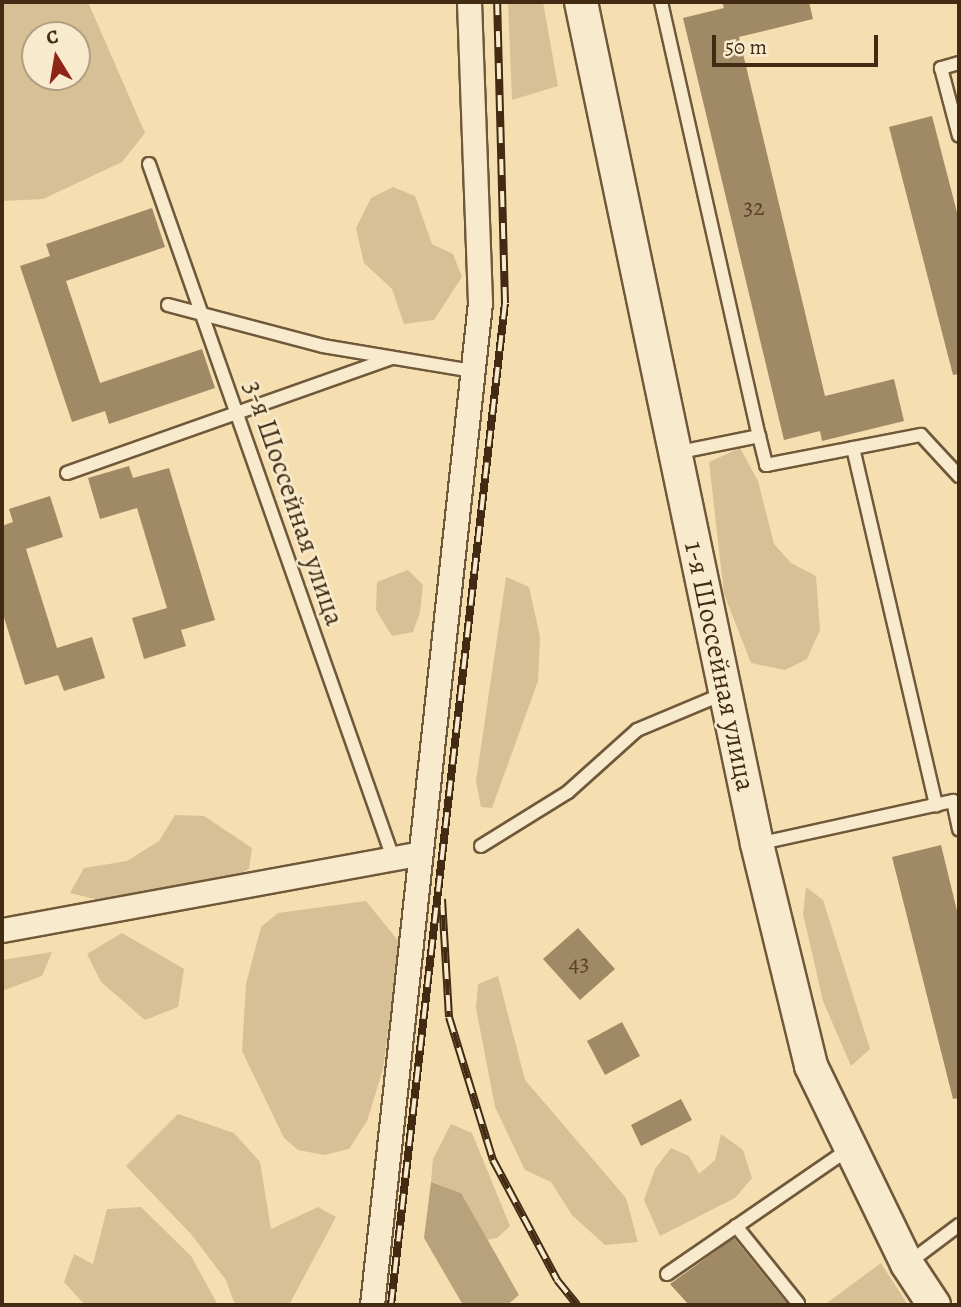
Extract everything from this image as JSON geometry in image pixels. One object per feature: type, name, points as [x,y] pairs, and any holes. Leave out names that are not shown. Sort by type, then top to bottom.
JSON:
[{"type":"street","points":[[372,1305],[418,854],[480,302],[469,2]]},
{"type":"street","name":"1-я Шоссейная улица","points":[[581,2],[757,844],[811,1066],[907,1264],[933,1305]]},
{"type":"street","points":[[2,930],[418,854]]},
{"type":"lane","points":[[661,2],[766,465],[921,435],[959,476]]},
{"type":"lane","points":[[959,64],[941,68],[959,136]]},
{"type":"lane","name":"3-я Шоссейная улица","points":[[149,164],[393,858]]},
{"type":"lane","points":[[168,305],[391,358],[472,371]]},
{"type":"lane","points":[[67,474],[391,358]]},
{"type":"lane","points":[[675,453],[759,436]]},
{"type":"lane","points":[[853,448],[936,805]]},
{"type":"lane","points":[[481,846],[568,792],[637,730],[725,692]]},
{"type":"lane","points":[[757,844],[953,801],[959,830]]},
{"type":"lane","points":[[667,1274],[850,1148]]},
{"type":"lane","points":[[907,1264],[959,1225]]},
{"type":"lane","points":[[736,1226],[798,1303]]},
{"type":"shaded area","points":[[2,2],[88,2],[145,133],[122,162],[43,199],[2,201]]},
{"type":"shaded area","points":[[508,2],[543,2],[558,86],[512,100]]},
{"type":"shaded area","points":[[393,187],[415,196],[432,244],[453,254],[462,277],[434,320],[404,324],[392,289],[364,263],[356,228],[371,198]]},
{"type":"shaded area","points":[[740,448],[758,481],[774,544],[791,563],[816,576],[820,630],[807,659],[785,670],[751,663],[724,594],[709,462]]},
{"type":"shaded area","points":[[408,570],[423,585],[420,612],[413,632],[392,636],[376,610],[377,582]]},
{"type":"shaded area","points":[[506,577],[529,587],[540,637],[538,681],[492,808],[481,807],[476,781]]},
{"type":"shaded area","points":[[175,815],[204,816],[252,848],[249,869],[225,882],[150,894],[99,900],[70,893],[84,868],[127,861],[159,841]]},
{"type":"shaded area","points":[[806,887],[823,900],[870,1049],[851,1066],[823,1001],[803,914]]},
{"type":"shaded area","points":[[366,901],[400,943],[383,1069],[367,1121],[349,1149],[324,1155],[298,1150],[284,1138],[242,1051],[246,984],[261,927],[278,913]]},
{"type":"shaded area","points":[[122,933],[184,969],[178,1007],[145,1020],[101,982],[87,954]]},
{"type":"shaded area","points":[[52,952],[42,976],[2,991],[2,960]]},
{"type":"shaded area","points":[[498,976],[525,1080],[626,1198],[638,1242],[605,1245],[572,1215],[551,1182],[525,1170],[495,1107],[476,1008],[478,984]]},
{"type":"shaded area","points":[[178,1114],[234,1133],[260,1162],[271,1229],[318,1207],[336,1217],[289,1305],[235,1305],[226,1280],[191,1234],[126,1166]]},
{"type":"shaded area","points":[[451,1124],[472,1133],[510,1226],[497,1238],[487,1240],[461,1193],[431,1182],[433,1159]]},
{"type":"shaded area","points":[[721,1134],[743,1150],[752,1178],[735,1198],[660,1236],[644,1200],[655,1169],[671,1148],[689,1156],[699,1174],[715,1160]]},
{"type":"shaded area","points":[[431,1182],[461,1193],[519,1295],[507,1305],[463,1305],[424,1238]]},
{"type":"shaded area","points":[[141,1207],[191,1256],[218,1305],[85,1305],[64,1282],[74,1254],[93,1264],[107,1209]]},
{"type":"shaded area","points":[[881,1263],[908,1305],[824,1305]]},
{"type":"building","points":[[722,2],[809,2],[813,19],[739,37],[825,396],[894,379],[904,421],[822,441],[820,431],[784,440],[683,18],[724,8]]},
{"type":"building","points":[[932,116],[959,220],[959,374],[953,375],[889,127]]},
{"type":"building","points":[[152,208],[165,247],[66,281],[100,383],[202,349],[215,388],[109,424],[105,411],[72,422],[20,266],[50,256],[46,244]]},
{"type":"building","points":[[129,466],[133,478],[169,468],[215,620],[181,630],[186,646],[144,659],[132,618],[167,608],[137,508],[100,519],[88,478]]},
{"type":"building","points":[[50,496],[63,537],[26,549],[57,648],[92,637],[105,678],[64,691],[58,675],[25,685],[2,611],[2,526],[13,522],[9,509]]},
{"type":"building","points":[[941,845],[959,919],[959,1098],[953,1099],[892,857]]},
{"type":"building","points":[[578,928],[615,969],[580,1000],[543,959]]},
{"type":"building","points":[[622,1022],[640,1056],[605,1075],[587,1041]]},
{"type":"building","points":[[681,1099],[692,1120],[641,1146],[631,1125]]},
{"type":"building","points":[[734,1238],[788,1305],[689,1305],[670,1284]]},
{"type":"railway","points":[[391,1305],[505,303],[497,2]]},
{"type":"railway","points":[[442,899],[449,1017],[493,1160],[557,1280],[577,1305]]}]
